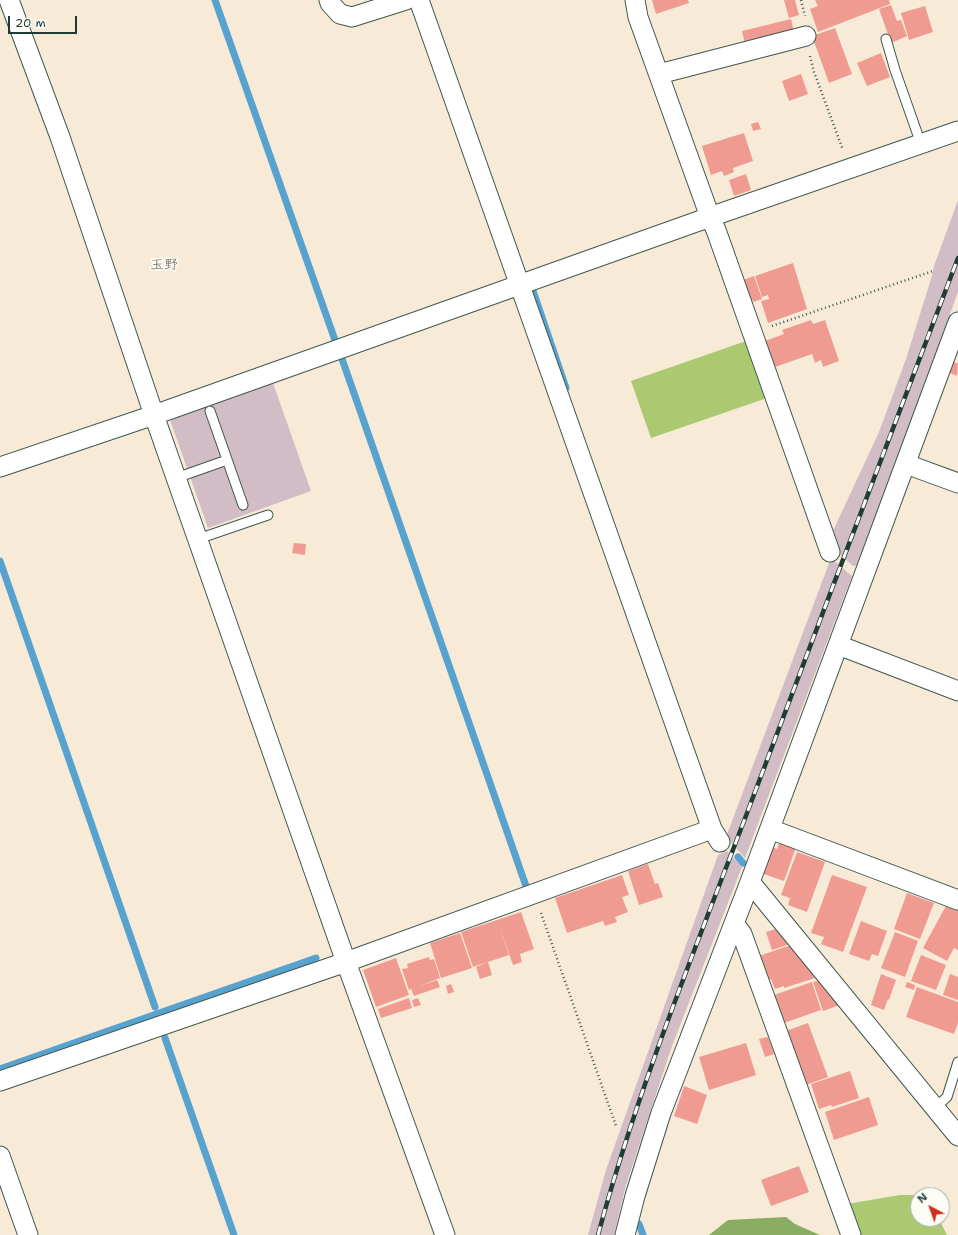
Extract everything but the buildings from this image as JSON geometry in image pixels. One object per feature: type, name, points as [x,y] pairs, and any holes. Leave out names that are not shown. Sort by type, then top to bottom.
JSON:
[{"type":"street","points":[[9,0],[60,137],[176,478],[346,962],[445,1235]]},
{"type":"street","points":[[329,0],[340,14],[352,16],[406,0]]},
{"type":"street","points":[[0,1081],[346,962],[534,894],[716,836],[419,0]]},
{"type":"street","points":[[635,0],[638,17],[716,230],[830,552]]},
{"type":"street","points":[[659,74],[806,36]]},
{"type":"street","points":[[0,467],[958,131]]},
{"type":"street","points":[[625,1235],[635,1196],[661,1113],[770,829],[958,322]]},
{"type":"street","points":[[906,464],[957,479]]},
{"type":"street","points":[[838,645],[958,691]]},
{"type":"street","points":[[770,829],[958,900]]},
{"type":"street","points":[[750,882],[958,1136]]},
{"type":"street","points":[[734,923],[742,934],[851,1235]]},
{"type":"street","points":[[0,1156],[28,1235]]},
{"type":"lane","points":[[886,39],[895,70],[921,144]]},
{"type":"lane","points":[[210,411],[243,505]]},
{"type":"lane","points":[[176,478],[227,460]]},
{"type":"lane","points":[[198,539],[268,515]]},
{"type":"lane","points":[[935,1108],[947,1097],[958,1062]]},
{"type":"path","points":[[801,0],[806,20],[804,31],[814,72],[850,169]]},
{"type":"path","points":[[752,333],[932,271]]},
{"type":"path","points":[[534,894],[616,1126]]},
{"type":"shaded area","points":[[958,200],[958,292],[860,565],[853,566],[834,549],[837,544],[832,533],[879,432],[906,359],[934,266]]},
{"type":"shaded area","points":[[272,380],[311,491],[208,528],[169,417]]},
{"type":"shaded area","points":[[831,558],[852,576],[745,858],[726,837]]},
{"type":"shaded area","points":[[727,851],[742,867],[672,1046],[626,1185],[614,1235],[588,1235],[606,1170],[718,855]]},
{"type":"green space","points":[[746,341],[767,398],[651,438],[631,381]]},
{"type":"green space","points":[[900,1195],[910,1195],[910,1227],[943,1227],[947,1235],[859,1235],[847,1204]]},
{"type":"green space","points":[[786,1217],[795,1224],[820,1235],[709,1235],[728,1220]]},
{"type":"waterway","points":[[215,0],[336,343]]},
{"type":"waterway","points":[[532,288],[566,388]]},
{"type":"waterway","points":[[341,356],[527,889]]},
{"type":"waterway","points":[[0,561],[155,1007]]},
{"type":"waterway","points":[[738,857],[743,863]]},
{"type":"waterway","points":[[0,1069],[316,958]]},
{"type":"waterway","points":[[165,1038],[234,1235]]},
{"type":"waterway","points":[[639,1224],[643,1235]]},
{"type":"railway","points":[[598,1235],[613,1182],[647,1078],[666,1026],[958,258]]},
{"type":"district","name":"玉野","points":[[164,265]]}]
